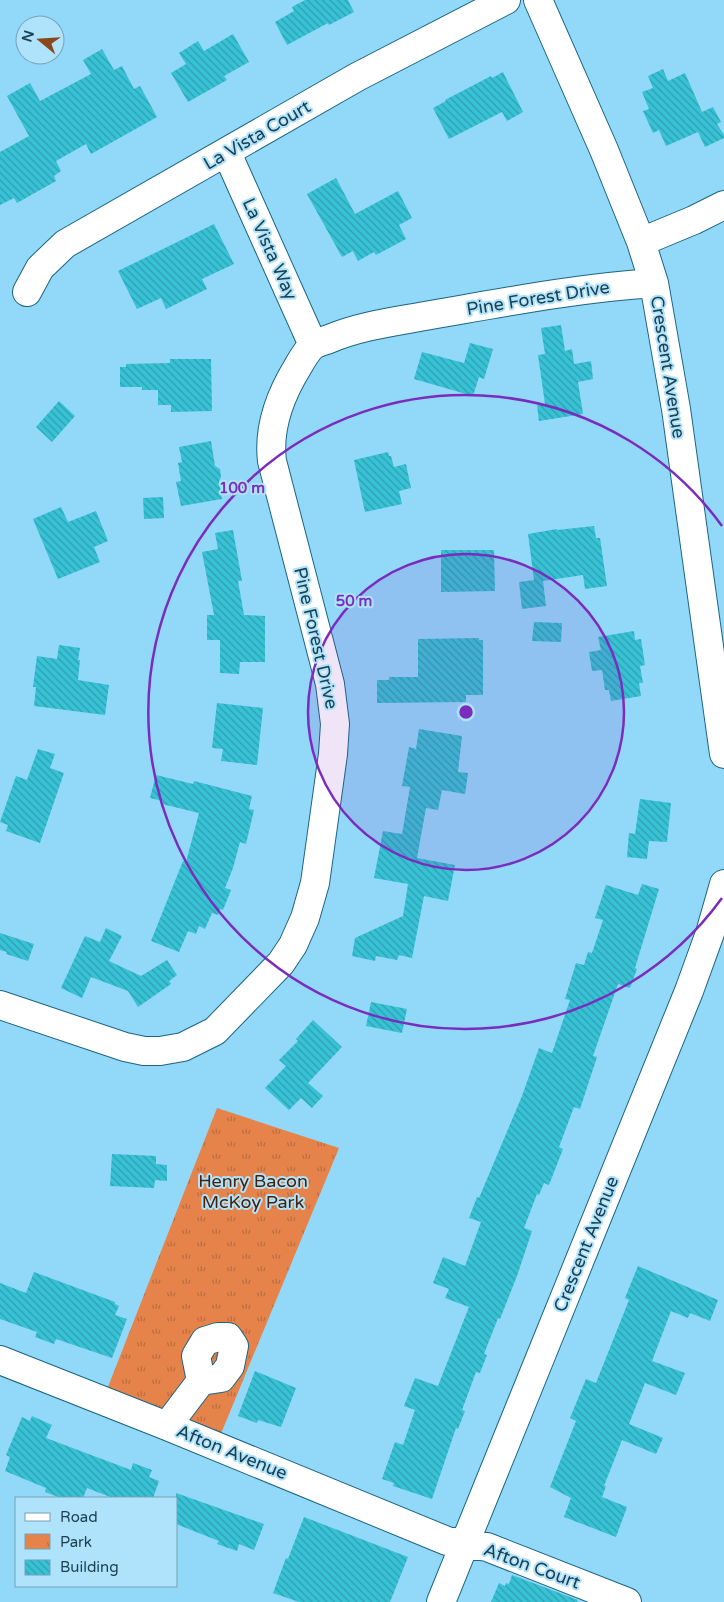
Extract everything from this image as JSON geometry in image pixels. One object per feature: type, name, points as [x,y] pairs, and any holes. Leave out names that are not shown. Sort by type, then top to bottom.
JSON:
[{"type":"street","name":"La Vista Court","points":[[27,292],[40,268],[65,244],[358,77],[506,0]]},
{"type":"street","name":"Crescent Avenue","points":[[538,0],[604,150],[641,242],[654,283],[676,409],[724,754]]},
{"type":"street","name":"La Vista Way","points":[[227,153],[313,345]]},
{"type":"street","points":[[641,242],[724,205]]},
{"type":"street","name":"Pine Forest Drive","points":[[0,1005],[125,1047],[144,1051],[160,1051],[183,1047],[215,1031],[280,963],[293,945],[305,918],[315,883],[334,754],[335,724],[330,684],[270,448],[277,410],[284,389],[313,345],[349,331],[375,325],[508,302],[624,285],[654,283]]},
{"type":"street","name":"Crescent Avenue","points":[[441,1602],[689,991],[710,933],[724,884]]},
{"type":"street","name":"Afton Avenue","points":[[0,1360],[168,1426],[447,1540],[463,1544]]},
{"type":"street","points":[[168,1426],[201,1381]]},
{"type":"street","name":"Afton Court","points":[[463,1544],[487,1547],[627,1602]]},
{"type":"green space","name":"Henry Bacon McKoy Park","points":[[217,1108],[339,1148],[220,1436],[106,1392]]},
{"type":"building","points":[[305,0],[348,0],[354,12],[329,25],[328,23],[287,45],[275,22],[294,11],[292,7]]},
{"type":"building","points":[[233,34],[249,62],[224,76],[227,80],[188,102],[171,73],[186,64],[179,53],[198,41],[204,51]]},
{"type":"building","points":[[102,49],[114,70],[122,66],[134,89],[140,86],[157,117],[91,154],[86,144],[56,161],[61,171],[54,176],[56,181],[17,203],[14,198],[0,205],[0,152],[29,136],[7,96],[30,83],[40,101],[91,74],[83,60]]},
{"type":"building","points":[[663,69],[668,81],[685,73],[702,112],[713,107],[721,122],[717,124],[724,138],[705,147],[698,132],[666,146],[659,130],[653,133],[643,111],[649,109],[642,92],[653,88],[648,76]]},
{"type":"building","points":[[503,72],[523,112],[507,121],[502,112],[449,139],[433,108],[491,76],[492,78]]},
{"type":"building","points":[[336,178],[355,214],[398,191],[412,218],[399,225],[406,239],[376,255],[374,252],[358,261],[353,251],[342,257],[307,194]]},
{"type":"building","points":[[214,224],[234,264],[202,279],[207,289],[166,309],[161,298],[137,309],[118,271]]},
{"type":"building","points":[[561,325],[565,351],[572,349],[574,364],[591,361],[593,379],[578,382],[583,414],[539,421],[537,405],[545,404],[538,355],[545,354],[541,328]]},
{"type":"building","points":[[470,343],[493,349],[484,379],[479,377],[473,396],[414,379],[422,352],[464,363]]},
{"type":"building","points":[[170,359],[211,359],[212,411],[171,412],[171,405],[158,405],[158,390],[142,390],[142,387],[120,387],[120,367],[126,367],[126,364],[170,363]]},
{"type":"building","points":[[59,401],[75,416],[52,442],[36,427]]},
{"type":"building","points":[[211,441],[215,466],[220,469],[221,477],[219,481],[222,499],[181,506],[176,482],[181,481],[178,463],[182,462],[179,447]]},
{"type":"building","points":[[388,452],[394,467],[406,464],[411,488],[399,491],[402,504],[365,512],[354,460]]},
{"type":"building","points":[[163,497],[164,518],[144,519],[143,498]]},
{"type":"building","points":[[61,507],[68,522],[96,511],[108,541],[94,547],[100,562],[58,579],[33,519]]},
{"type":"building","points":[[594,526],[596,538],[600,538],[607,586],[585,589],[583,575],[543,581],[546,606],[522,609],[519,582],[534,580],[528,534]]},
{"type":"building","points":[[233,530],[242,581],[238,581],[244,615],[265,616],[265,662],[240,662],[239,674],[220,673],[220,640],[207,640],[207,615],[214,615],[202,552],[218,549],[215,533]]},
{"type":"building","points":[[441,550],[494,550],[495,591],[441,592]]},
{"type":"building","points":[[534,622],[562,623],[561,642],[532,641]]},
{"type":"building","points":[[634,631],[635,640],[641,639],[645,665],[640,666],[643,683],[639,683],[641,696],[611,701],[609,690],[605,690],[602,670],[592,671],[589,652],[601,650],[598,637]]},
{"type":"building","points":[[479,638],[479,640],[483,640],[483,695],[466,695],[466,702],[377,703],[377,680],[389,680],[389,677],[418,677],[418,639]]},
{"type":"building","points":[[59,645],[80,648],[78,680],[109,685],[105,715],[34,706],[36,687],[33,687],[37,656],[57,659]]},
{"type":"building","points":[[217,703],[263,708],[257,765],[221,761],[223,749],[212,748]]},
{"type":"building","points":[[419,729],[462,736],[458,772],[468,773],[465,794],[442,790],[438,810],[426,808],[417,858],[455,865],[448,901],[424,896],[412,958],[399,955],[397,960],[376,956],[375,961],[352,956],[355,938],[403,916],[408,884],[374,878],[383,831],[402,834],[410,787],[402,786],[409,747],[416,749]]},
{"type":"building","points":[[38,749],[55,754],[50,768],[64,773],[40,843],[6,831],[8,825],[0,822],[16,776],[27,780]]},
{"type":"building","points":[[156,775],[193,784],[194,781],[252,796],[249,809],[254,810],[246,844],[240,842],[225,888],[231,890],[223,910],[220,909],[218,915],[212,913],[205,929],[199,926],[196,934],[188,931],[179,952],[151,941],[183,861],[186,862],[199,813],[162,804],[163,801],[150,798]]},
{"type":"building","points":[[640,799],[671,803],[667,842],[649,841],[647,859],[627,857],[629,833],[635,834]]},
{"type":"building","points":[[642,884],[659,889],[635,968],[637,969],[630,988],[618,984],[593,1056],[597,1057],[580,1109],[574,1107],[559,1147],[563,1149],[549,1185],[544,1183],[539,1195],[537,1194],[524,1228],[532,1231],[517,1276],[484,1354],[487,1355],[480,1373],[476,1372],[462,1410],[465,1411],[458,1429],[456,1428],[432,1499],[393,1486],[394,1483],[382,1479],[395,1442],[403,1445],[415,1410],[404,1406],[415,1378],[438,1386],[469,1307],[445,1298],[449,1289],[433,1283],[443,1257],[465,1266],[481,1222],[469,1218],[522,1096],[539,1048],[552,1053],[570,1000],[565,999],[576,963],[584,965],[588,952],[592,953],[603,920],[595,918],[606,885],[638,895]]},
{"type":"building","points":[[106,928],[122,936],[109,961],[141,976],[167,960],[177,975],[169,981],[171,984],[138,1007],[128,991],[91,977],[82,998],[61,988],[85,936],[100,942]]},
{"type":"building","points":[[0,933],[34,944],[28,961],[6,954],[7,952],[0,950]]},
{"type":"building","points":[[371,1002],[407,1009],[402,1033],[366,1026]]},
{"type":"building","points":[[313,1020],[342,1047],[308,1083],[323,1096],[312,1108],[301,1098],[289,1110],[265,1088],[286,1066],[279,1060],[298,1041],[296,1039]]},
{"type":"building","points":[[112,1154],[156,1156],[156,1164],[167,1165],[167,1181],[155,1180],[154,1188],[110,1186]]},
{"type":"building","points":[[638,1266],[718,1300],[710,1321],[690,1313],[688,1318],[671,1311],[652,1361],[685,1373],[676,1395],[645,1383],[629,1424],[663,1438],[656,1454],[622,1440],[604,1486],[606,1486],[602,1497],[627,1507],[616,1537],[564,1517],[571,1498],[550,1487],[576,1421],[570,1418],[586,1379],[596,1383],[629,1300],[625,1298]]},
{"type":"building","points":[[34,1272],[115,1302],[119,1306],[115,1315],[127,1319],[112,1358],[56,1339],[54,1344],[35,1337],[37,1332],[0,1319],[0,1283],[26,1293]]},
{"type":"building","points":[[255,1371],[296,1388],[281,1427],[258,1420],[257,1423],[238,1416]]},
{"type":"building","points":[[32,1416],[52,1425],[46,1438],[131,1470],[133,1463],[152,1470],[149,1477],[159,1481],[153,1497],[110,1497],[87,1488],[83,1497],[58,1497],[45,1492],[46,1488],[5,1471],[10,1457],[6,1455],[22,1417],[30,1421]]},
{"type":"building","points":[[176,1493],[264,1524],[254,1550],[239,1544],[237,1551],[217,1544],[219,1541],[178,1525],[178,1497],[176,1497]]},
{"type":"building","points":[[304,1517],[408,1557],[390,1602],[299,1602],[273,1593]]},
{"type":"building","points":[[512,1575],[578,1600],[577,1602],[491,1602],[499,1583],[505,1586],[506,1583],[509,1584]]}]
